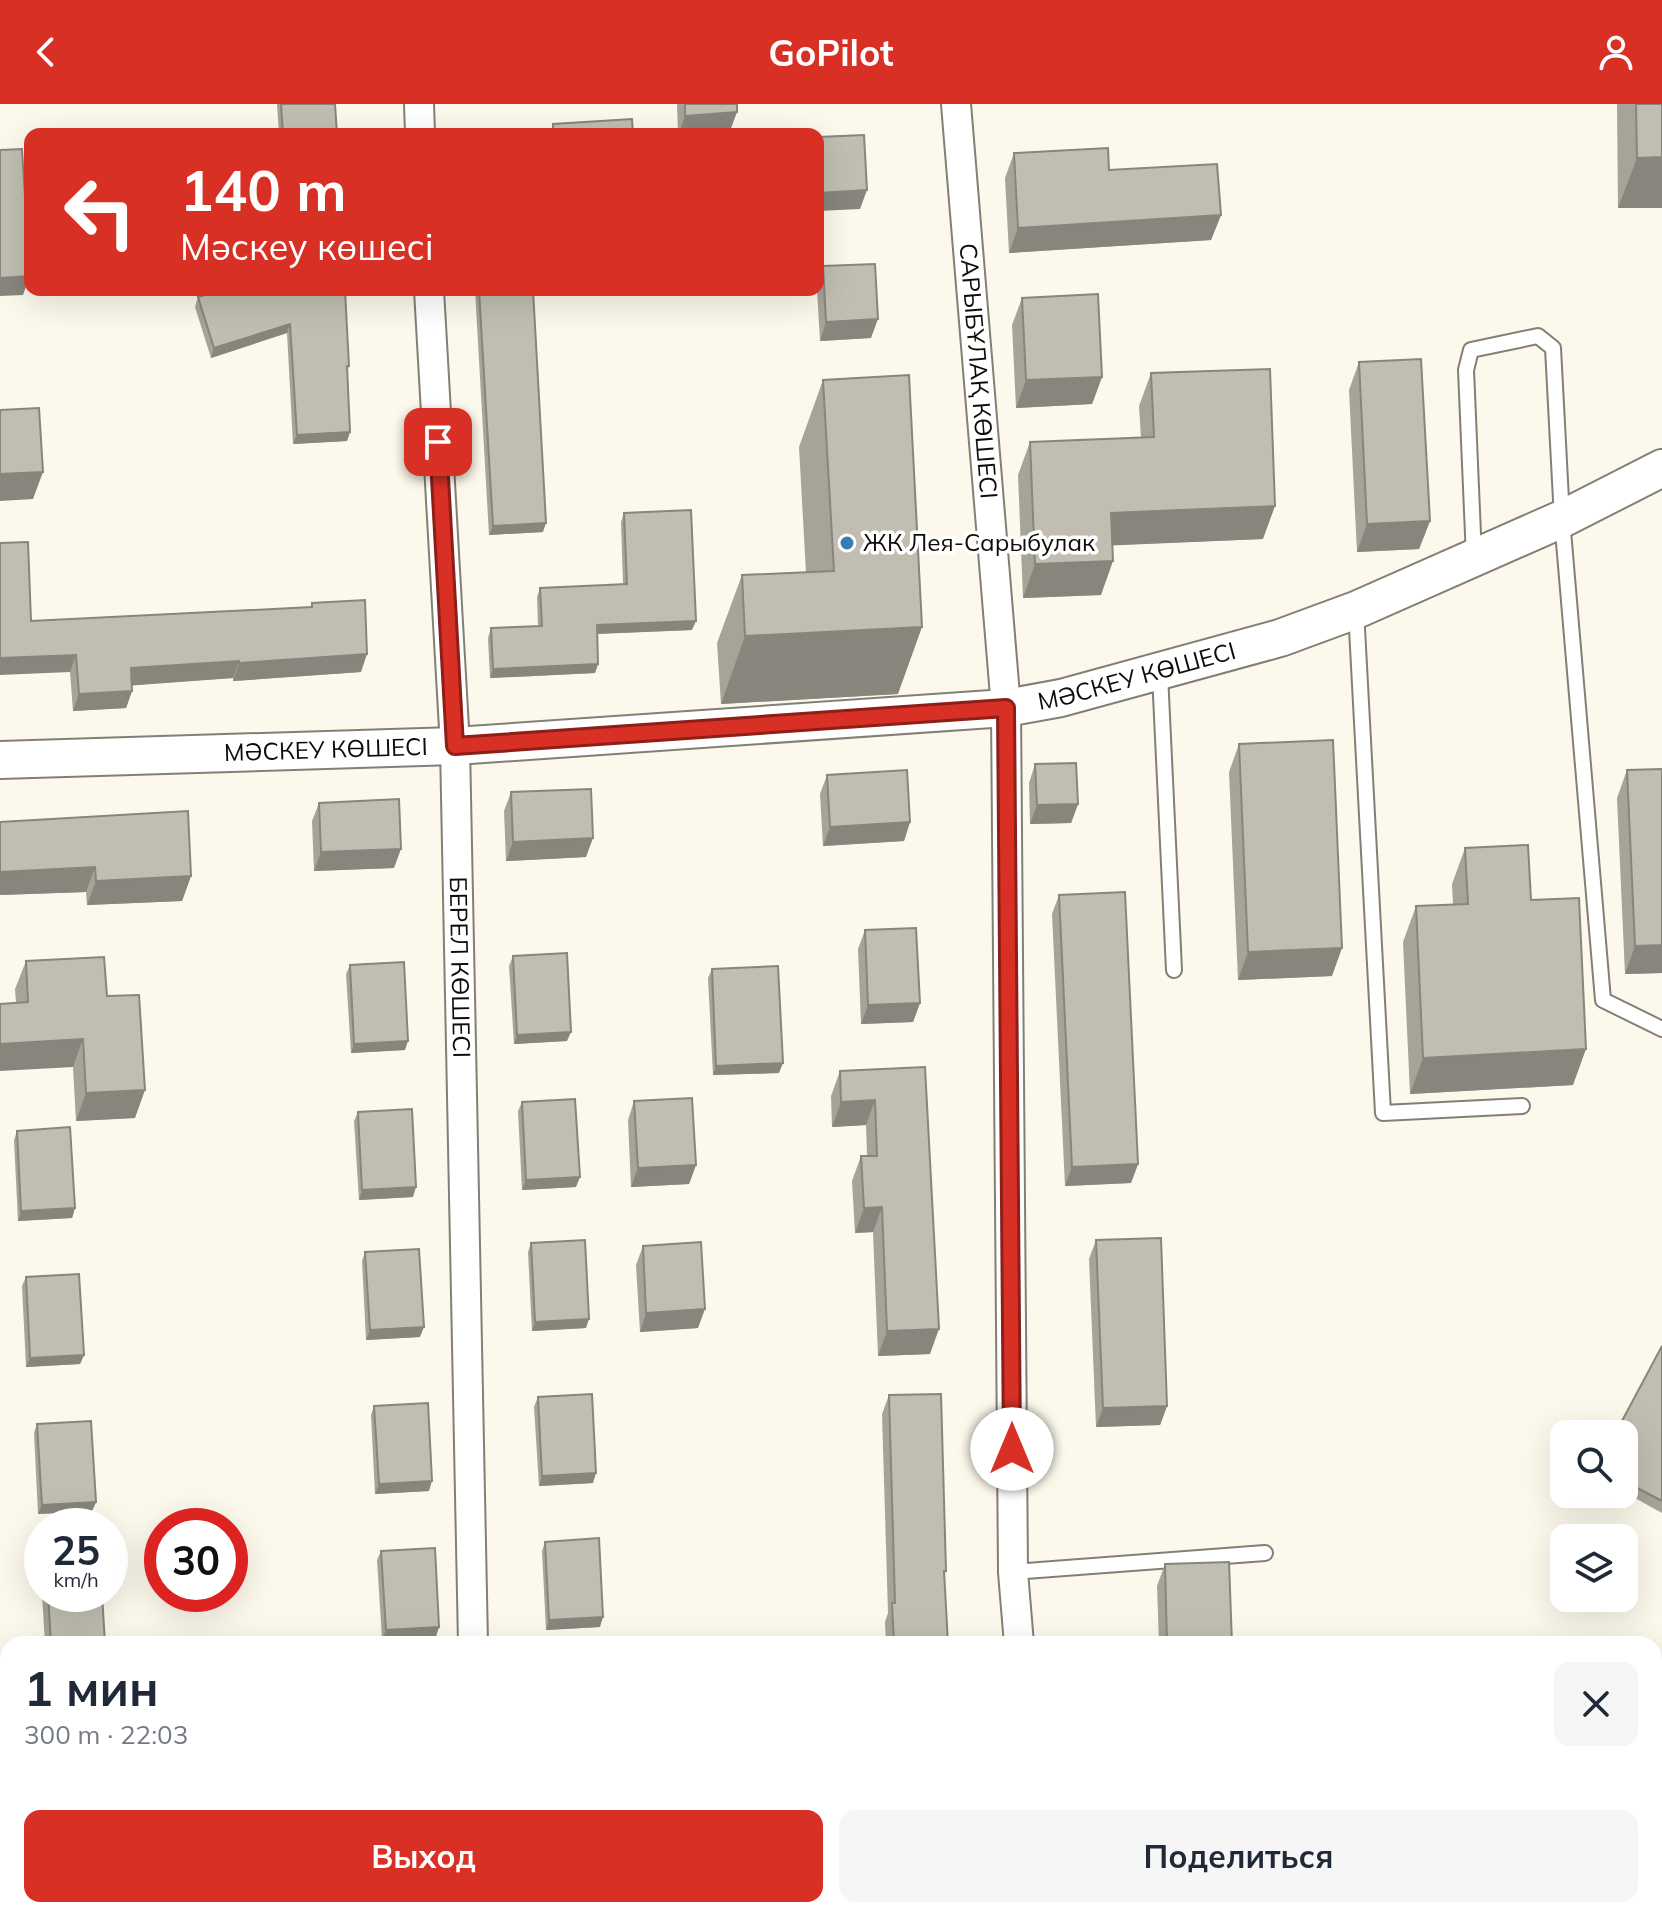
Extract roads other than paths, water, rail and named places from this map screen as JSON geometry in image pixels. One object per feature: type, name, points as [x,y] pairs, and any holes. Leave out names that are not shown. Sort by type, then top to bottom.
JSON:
[{"type":"street","points":[[419,104],[420,128]]},
{"type":"street","name":"САРЫБҰЛАҚ КӨШЕСІ","points":[[956,104],[1006,708],[1013,1572],[1018,1636]]},
{"type":"street","name":"БЕРЕЛ КӨШЕСІ","points":[[429,296],[455,746],[473,1636]]},
{"type":"street","name":"МӘСКЕУ КӨШЕСІ","points":[[0,760],[455,746],[1006,708],[1061,698],[1280,638],[1356,610],[1562,519],[1662,468]]},
{"type":"lane","points":[[1474,558],[1466,370],[1471,350],[1538,336],[1553,348],[1562,519],[1603,1000],[1662,1029]]},
{"type":"lane","points":[[1356,610],[1383,1113],[1522,1106]]},
{"type":"lane","points":[[1160,669],[1174,970]]},
{"type":"lane","points":[[1013,1572],[1265,1553]]},
{"type":"place","name":"ЖК Лея-Сарыбулак","points":[[847,543]]}]
